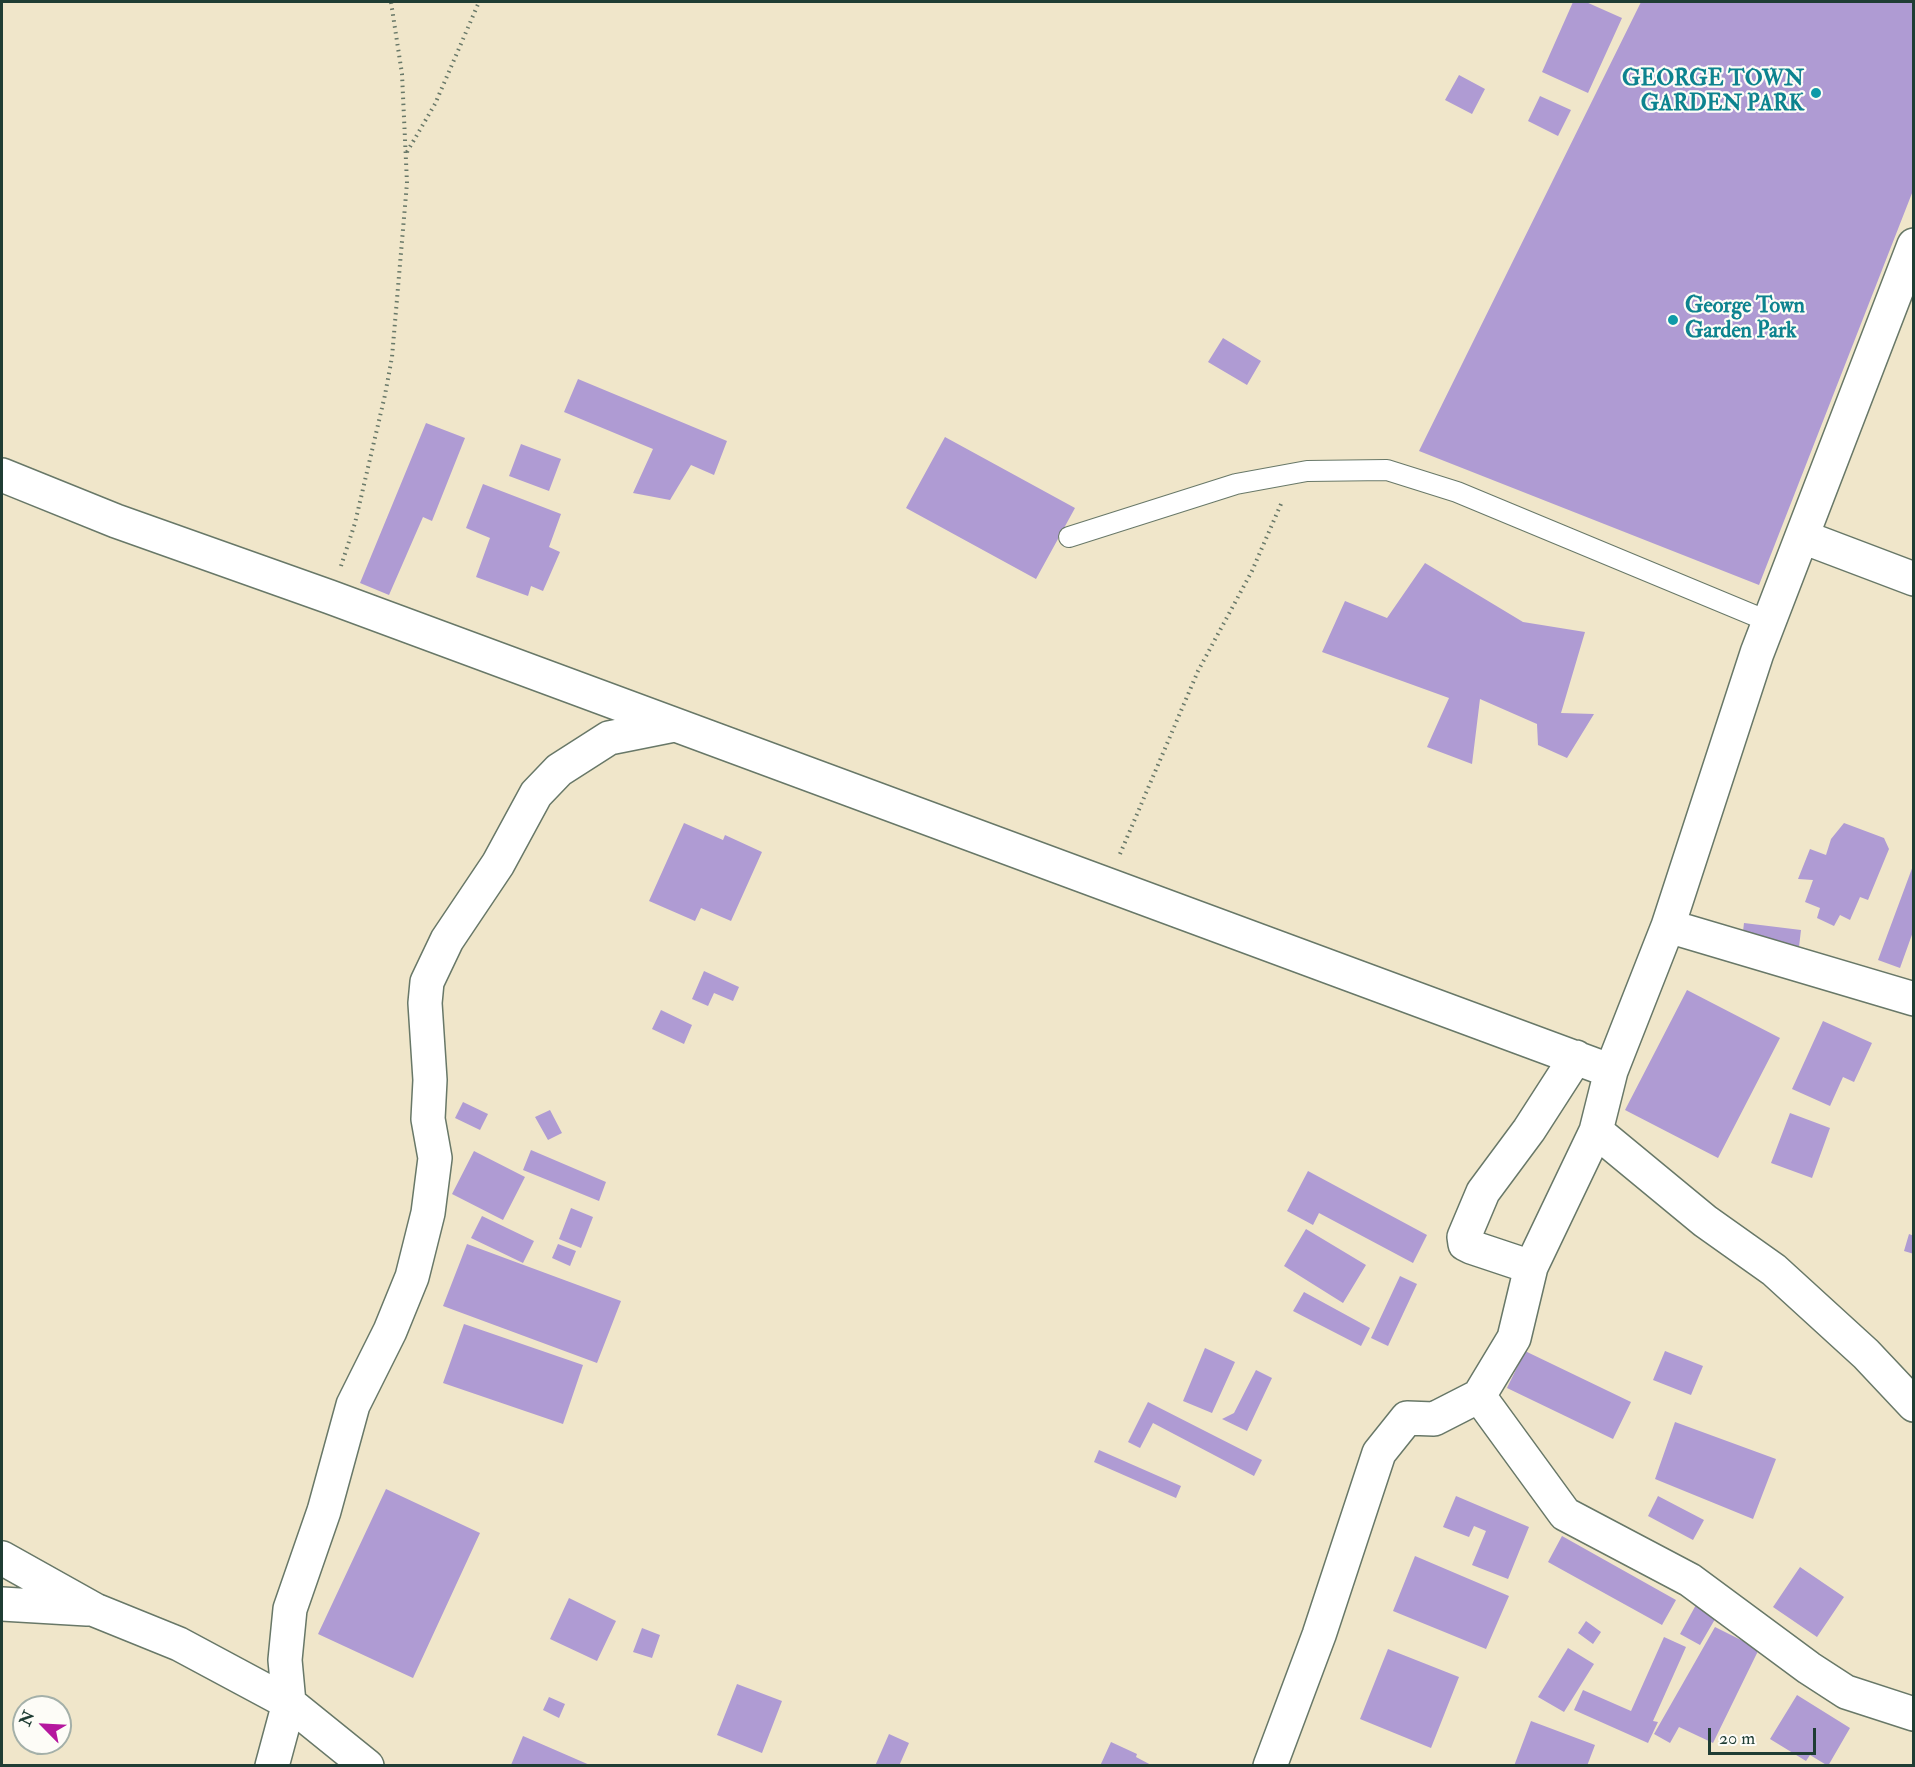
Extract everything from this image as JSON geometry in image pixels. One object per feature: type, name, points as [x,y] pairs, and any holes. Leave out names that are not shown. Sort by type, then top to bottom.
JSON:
[{"type":"street","points":[[1270,1766],[1318,1635],[1378,1453],[1407,1418],[1434,1419],[1479,1396],[1514,1338],[1532,1267],[1596,1131],[1611,1071],[1668,926],[1770,622],[1914,245]]},
{"type":"street","points":[[2,475],[116,521],[330,597],[1611,1071]]},
{"type":"street","points":[[1803,537],[1914,579]]},
{"type":"street","points":[[272,1766],[289,1703],[285,1660],[290,1609],[324,1511],[353,1406],[390,1331],[412,1277],[428,1213],[435,1158],[428,1119],[430,1080],[424,1003],[427,982],[447,940],[498,864],[536,794],[559,770],[609,738],[674,725]]},
{"type":"street","points":[[1668,926],[1914,999]]},
{"type":"street","points":[[1532,1267],[1471,1247],[1465,1244],[1464,1237],[1483,1192],[1529,1130],[1576,1057]]},
{"type":"street","points":[[1596,1131],[1705,1221],[1774,1270],[1866,1354],[1914,1406]]},
{"type":"street","points":[[1479,1396],[1565,1514],[1690,1580],[1809,1668],[1846,1692],[1914,1714]]},
{"type":"street","points":[[2,1558],[94,1610],[179,1644],[289,1703],[367,1766]]},
{"type":"street","points":[[2,1604],[94,1610]]},
{"type":"lane","points":[[1069,537],[1236,484],[1307,471],[1387,470],[1457,492],[1770,622]]},
{"type":"path","points":[[330,597],[355,523],[389,376],[407,183],[402,74],[391,2]]},
{"type":"path","points":[[407,153],[435,104],[479,2]]},
{"type":"path","points":[[1106,885],[1198,671],[1252,571],[1288,489],[1307,471]]},
{"type":"building","points":[[1573,2],[1586,2],[1622,18],[1588,93],[1542,72]]},
{"type":"building","name":"George Town Garden Park","points":[[1641,2],[1914,2],[1914,188],[1759,585],[1419,451]]},
{"type":"building","points":[[1459,75],[1485,89],[1472,114],[1445,100]]},
{"type":"building","points":[[1540,96],[1571,110],[1558,136],[1528,121]]},
{"type":"building","points":[[1223,338],[1261,361],[1247,385],[1208,362]]},
{"type":"building","points":[[578,379],[727,441],[714,475],[691,465],[670,500],[633,493],[653,449],[564,412]]},
{"type":"building","points":[[426,423],[465,438],[432,521],[423,517],[389,595],[360,583]]},
{"type":"building","points":[[945,437],[1075,508],[1036,579],[906,508]]},
{"type":"building","points":[[521,444],[561,459],[549,491],[509,476]]},
{"type":"building","points":[[483,484],[561,514],[549,547],[560,552],[543,591],[531,586],[528,596],[476,577],[490,538],[466,528]]},
{"type":"building","points":[[1425,563],[1523,622],[1585,632],[1561,713],[1594,714],[1567,758],[1538,745],[1537,724],[1480,699],[1472,764],[1427,747],[1449,698],[1322,652],[1345,601],[1387,618]]},
{"type":"building","points":[[684,823],[723,840],[725,835],[762,852],[731,921],[701,908],[695,921],[649,901]]},
{"type":"building","points":[[1844,823],[1884,838],[1889,849],[1868,900],[1860,897],[1850,920],[1840,915],[1834,926],[1817,918],[1820,908],[1805,902],[1813,880],[1798,879],[1810,849],[1826,855],[1831,839]]},
{"type":"building","points":[[1914,863],[1914,929],[1900,968],[1878,960]]},
{"type":"building","points":[[1744,923],[1801,930],[1799,947],[1742,940]]},
{"type":"building","points":[[704,971],[739,987],[733,1001],[714,993],[708,1006],[692,999]]},
{"type":"building","points":[[1687,990],[1780,1038],[1718,1158],[1625,1110]]},
{"type":"building","points":[[661,1010],[692,1025],[684,1044],[652,1029]]},
{"type":"building","points":[[1823,1021],[1872,1043],[1854,1082],[1843,1077],[1830,1106],[1792,1089]]},
{"type":"building","points":[[463,1102],[488,1114],[480,1130],[455,1118]]},
{"type":"building","points":[[550,1110],[562,1133],[548,1140],[535,1117]]},
{"type":"building","points":[[1790,1113],[1830,1128],[1812,1178],[1771,1163]]},
{"type":"building","points":[[531,1150],[606,1182],[599,1201],[523,1170]]},
{"type":"building","points":[[474,1151],[525,1177],[503,1220],[452,1194]]},
{"type":"building","points":[[1308,1171],[1427,1235],[1413,1263],[1319,1213],[1313,1225],[1287,1211]]},
{"type":"building","points":[[571,1208],[593,1217],[581,1248],[559,1239]]},
{"type":"building","points":[[482,1216],[534,1241],[523,1263],[471,1238]]},
{"type":"building","points":[[1306,1229],[1366,1265],[1343,1303],[1284,1266]]},
{"type":"building","points":[[1909,1234],[1914,1236],[1914,1254],[1904,1251]]},
{"type":"building","points":[[467,1244],[621,1301],[597,1363],[443,1306]]},
{"type":"building","points":[[558,1244],[576,1251],[570,1266],[552,1258]]},
{"type":"building","points":[[1400,1276],[1417,1284],[1388,1346],[1371,1338]]},
{"type":"building","points":[[1304,1292],[1370,1328],[1361,1346],[1293,1311]]},
{"type":"building","points":[[464,1324],[583,1365],[563,1424],[443,1383]]},
{"type":"building","points":[[1205,1348],[1235,1362],[1212,1413],[1183,1401]]},
{"type":"building","points":[[1525,1351],[1631,1402],[1613,1439],[1507,1388]]},
{"type":"building","points":[[1665,1351],[1703,1366],[1691,1395],[1653,1380]]},
{"type":"building","points":[[1256,1370],[1272,1378],[1247,1431],[1222,1419],[1234,1413]]},
{"type":"building","points":[[1148,1402],[1262,1460],[1254,1476],[1153,1423],[1140,1448],[1128,1442]]},
{"type":"building","points":[[1675,1422],[1776,1459],[1753,1519],[1655,1479]]},
{"type":"building","points":[[1099,1450],[1181,1486],[1176,1498],[1094,1462]]},
{"type":"building","points":[[386,1489],[480,1533],[413,1678],[318,1634]]},
{"type":"building","points":[[1456,1496],[1529,1527],[1508,1579],[1472,1565],[1486,1531],[1474,1526],[1469,1537],[1443,1527]]},
{"type":"building","points":[[1658,1496],[1704,1520],[1693,1540],[1648,1516]]},
{"type":"building","points":[[1562,1536],[1676,1600],[1662,1625],[1548,1562]]},
{"type":"building","points":[[1415,1556],[1509,1596],[1486,1649],[1393,1611]]},
{"type":"building","points":[[1800,1567],[1844,1597],[1817,1637],[1773,1607]]},
{"type":"building","points":[[569,1598],[616,1621],[597,1661],[550,1639]]},
{"type":"building","points":[[1697,1603],[1718,1614],[1700,1645],[1680,1634]]},
{"type":"building","points":[[1586,1621],[1601,1632],[1593,1644],[1578,1633]]},
{"type":"building","points":[[1715,1627],[1759,1649],[1713,1743],[1679,1727],[1670,1743],[1654,1734]]},
{"type":"building","points":[[642,1628],[660,1635],[652,1658],[633,1652]]},
{"type":"building","points":[[1664,1637],[1686,1647],[1653,1721],[1658,1722],[1648,1743],[1574,1710],[1583,1690],[1631,1711]]},
{"type":"building","points":[[1568,1648],[1594,1664],[1564,1712],[1538,1697]]},
{"type":"building","points":[[1388,1649],[1459,1677],[1431,1748],[1360,1719]]},
{"type":"building","points":[[737,1684],[782,1701],[762,1753],[717,1735]]},
{"type":"building","points":[[1797,1695],[1850,1728],[1828,1766],[1810,1755],[1806,1761],[1770,1739]]},
{"type":"building","points":[[549,1697],[565,1704],[559,1718],[543,1710]]},
{"type":"building","points":[[1531,1721],[1595,1745],[1587,1766],[1514,1766]]},
{"type":"building","points":[[889,1734],[909,1743],[899,1766],[875,1766]]},
{"type":"building","points":[[523,1736],[592,1766],[511,1765]]},
{"type":"building","points":[[1111,1742],[1137,1754],[1136,1757],[1153,1766],[1100,1766]]},
{"type":"place","name":"GEORGE TOWN GARDEN PARK","points":[[1816,93]]},
{"type":"place","name":"George Town Garden Park","points":[[1673,320]]}]
